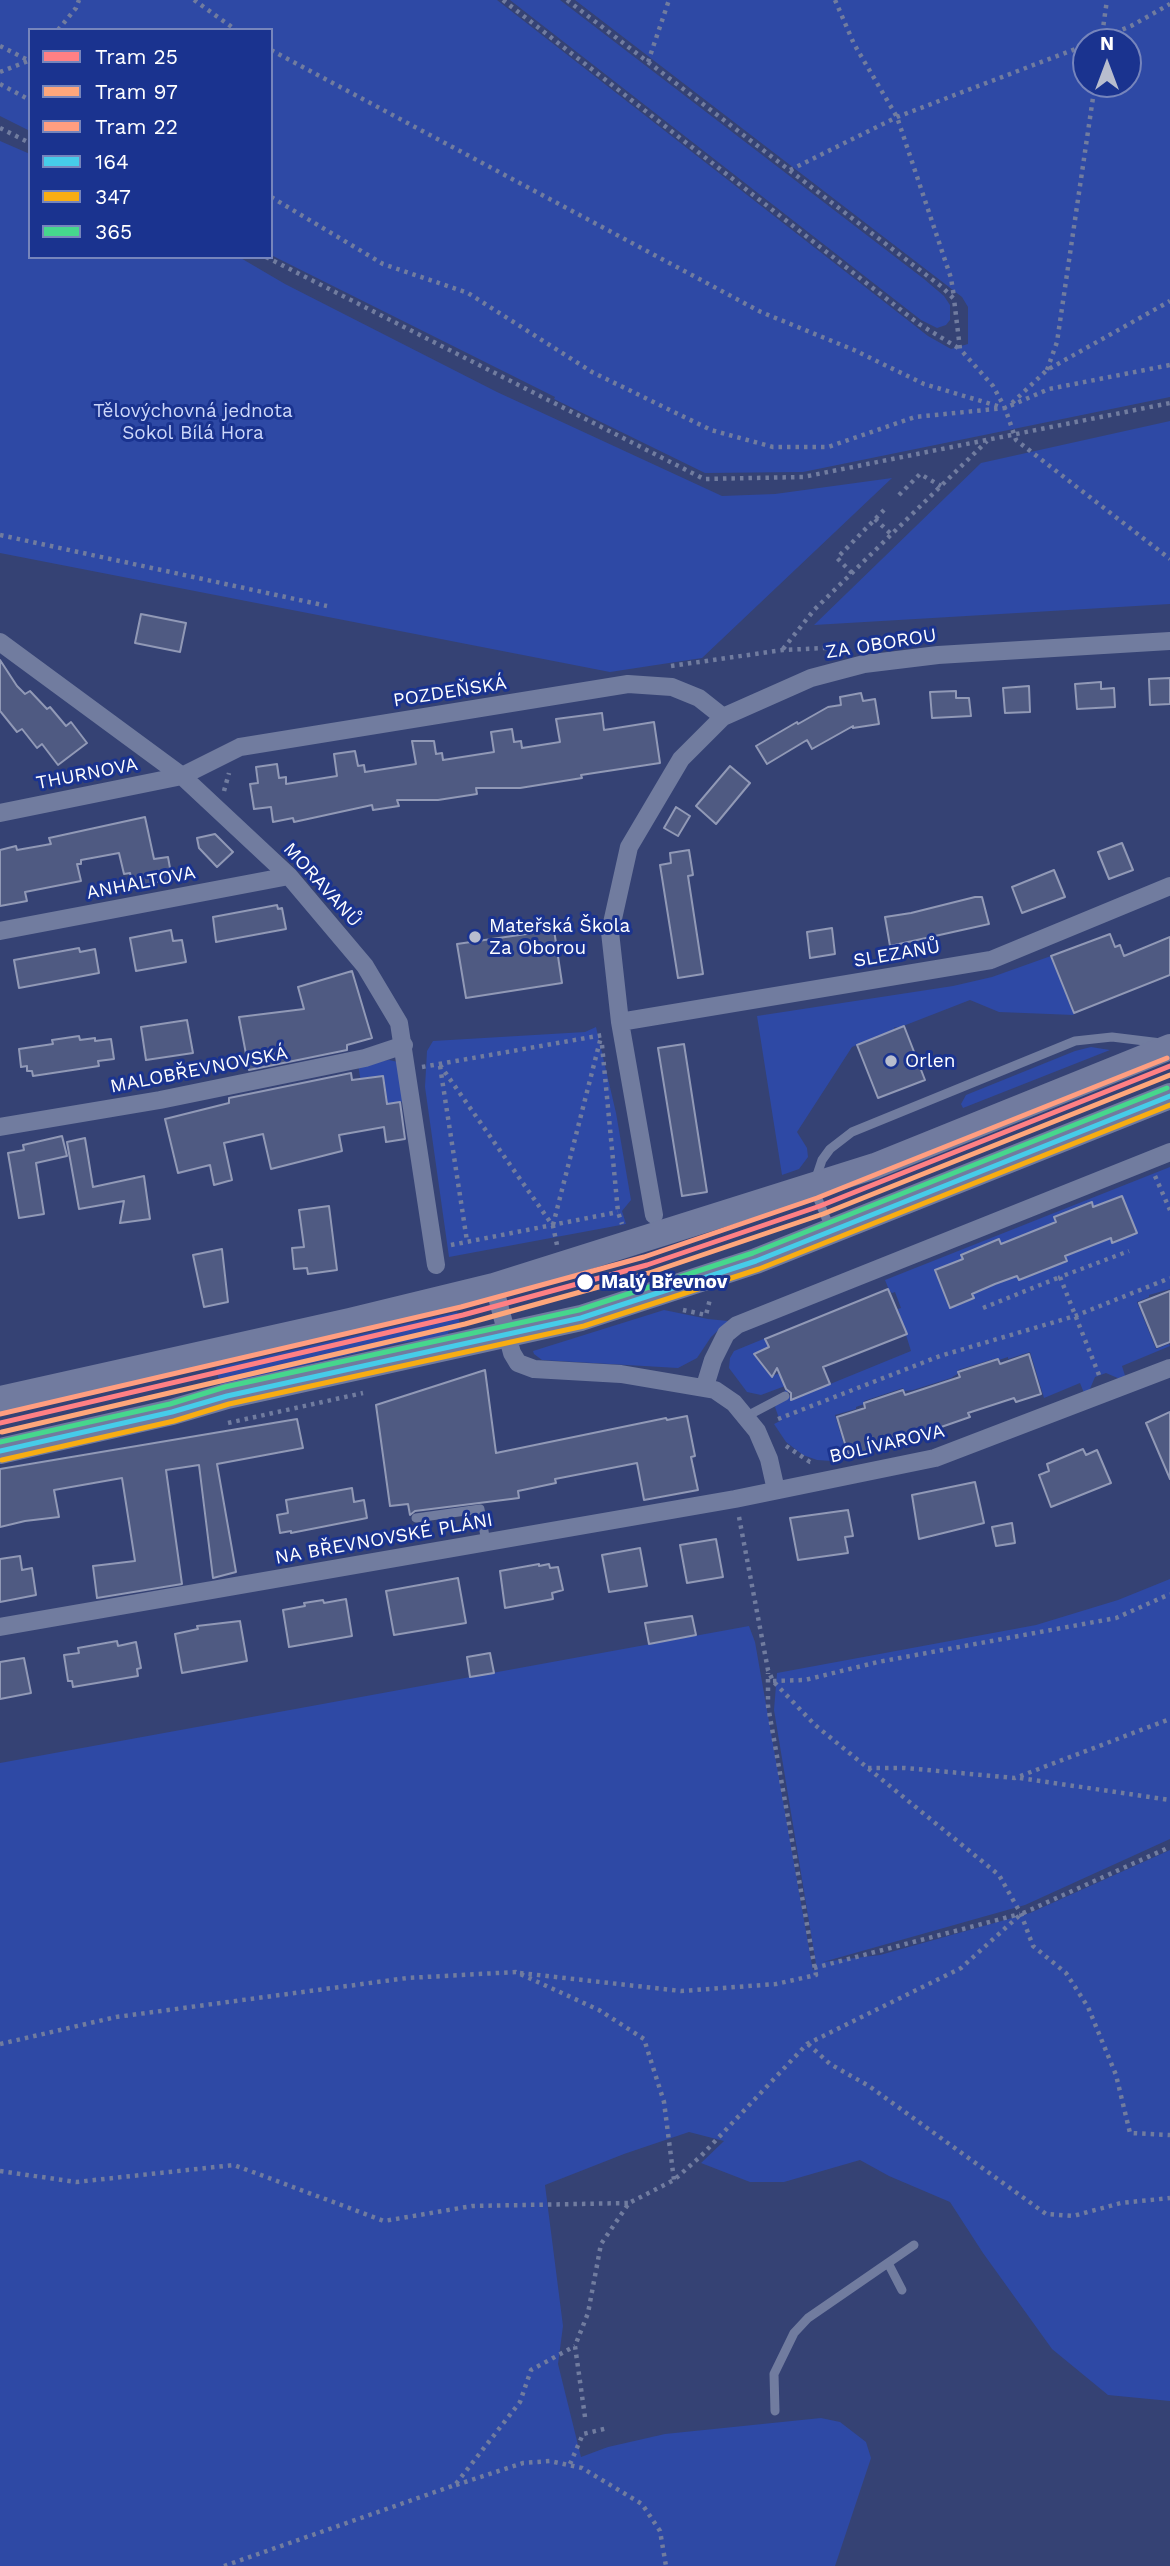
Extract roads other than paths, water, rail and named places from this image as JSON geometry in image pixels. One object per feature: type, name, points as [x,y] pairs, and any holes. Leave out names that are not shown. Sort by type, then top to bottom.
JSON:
[{"type":"main road","points":[[0,1399],[351,1321],[494,1286],[874,1166],[1170,1045]]},
{"type":"main road","points":[[0,1451],[172,1412],[227,1396],[593,1314],[756,1261],[1170,1096]]},
{"type":"street","name":"ZA OBOROU","points":[[654,1215],[620,1022],[610,933],[629,848],[681,760],[723,717],[811,678],[864,664],[938,655],[1170,641]]},
{"type":"street","name":"MORAVANŮ","points":[[0,642],[181,776],[289,876],[365,966],[399,1023],[436,1265]]},
{"type":"street","name":"POZDEŇSKÁ","points":[[181,776],[240,747],[628,684],[672,687],[699,698],[723,717]]},
{"type":"street","name":"THURNOVA","points":[[0,813],[181,776]]},
{"type":"street","name":"ANHALTOVA","points":[[0,931],[289,876]]},
{"type":"street","name":"SLEZANŮ","points":[[620,1022],[991,960],[1170,886]]},
{"type":"street","name":"MALOBŘEVNOVSKÁ","points":[[0,1127],[160,1100],[365,1058],[404,1045]]},
{"type":"street","points":[[705,1387],[713,1360],[726,1334],[737,1325],[1170,1152]]},
{"type":"street","points":[[494,1286],[513,1358],[526,1368],[621,1374],[705,1387],[726,1396],[747,1416],[757,1431],[769,1459],[776,1490]]},
{"type":"street","name":"BOLÍVAROVA","points":[[776,1490],[935,1458],[1170,1367]]},
{"type":"street","name":"NA BŘEVNOVSKÉ PLÁNI","points":[[0,1627],[776,1490]]},
{"type":"lane","points":[[831,1232],[813,1186],[818,1167],[826,1154],[852,1132],[1062,1045],[1095,1037],[1128,1038],[1170,1045]]},
{"type":"lane","points":[[747,1416],[785,1396]]},
{"type":"lane","points":[[416,1518],[480,1509],[486,1542]]},
{"type":"lane","points":[[775,2411],[774,2374],[794,2333],[808,2318],[914,2245]]},
{"type":"lane","points":[[888,2263],[902,2290]]},
{"type":"tram line","name":"22","points":[[0,1414],[461,1307],[644,1257],[817,1198],[1167,1058]]},
{"type":"tram line","name":"25","points":[[0,1423],[463,1315],[647,1265],[820,1206],[1170,1066]]},
{"type":"tram line","name":"97","points":[[2,1432],[465,1324],[649,1273],[823,1214],[1170,1075]]},
{"type":"place","name":"Mateřská Škola Za Oborou","points":[[475,937]]},
{"type":"place","name":"Orlen","points":[[891,1061]]},
{"type":"place","name":"Malý Břevnov","points":[[585,1282]]},
{"type":"park label","name":"Tělovýchovná jednota Sokol Bílá Hora","points":[[193,422]]}]
